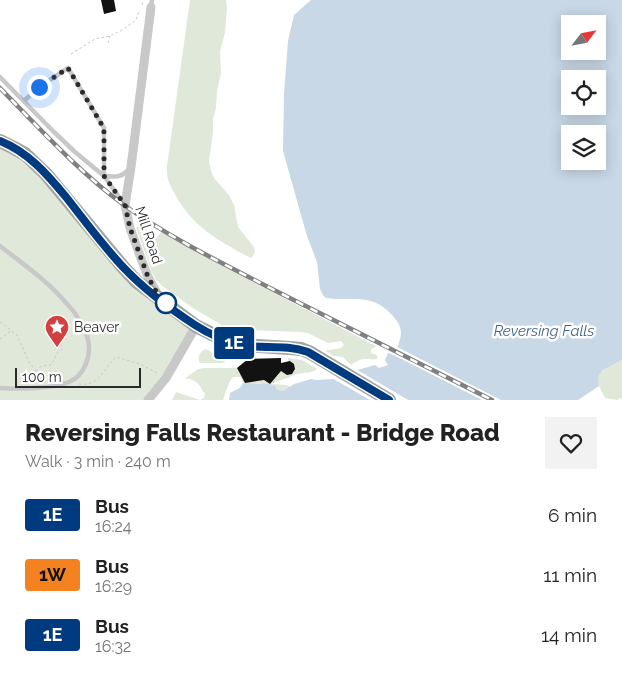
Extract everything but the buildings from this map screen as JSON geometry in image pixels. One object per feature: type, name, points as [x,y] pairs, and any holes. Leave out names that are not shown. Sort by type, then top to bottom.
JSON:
[{"type":"main road","points":[[0,141],[36,163],[123,267],[138,282],[196,326],[224,340],[241,345],[301,349],[389,400]]},
{"type":"street","points":[[125,205],[152,4]]},
{"type":"street","name":"Mill Road","points":[[125,205],[130,228],[148,277],[161,300]]},
{"type":"street","points":[[148,400],[166,378],[196,326]]},
{"type":"lane","points":[[24,101],[39,87],[68,68],[104,128],[104,176],[121,176],[131,167]]},
{"type":"lane","name":"Mill Road","points":[[0,77],[76,152],[104,176],[125,205]]},
{"type":"lane","points":[[0,246],[48,284],[76,315],[85,330],[89,350],[86,364],[78,376],[68,382],[48,386],[0,388]]},
{"type":"path","points":[[71,54],[95,39],[110,36],[122,30],[136,20],[138,13],[141,11],[143,0]]},
{"type":"path","points":[[108,43],[110,36]]},
{"type":"path","points":[[0,322],[17,335],[29,362],[48,386]]},
{"type":"path","points":[[0,339],[12,331]]},
{"type":"path","points":[[36,371],[42,366],[51,365],[58,352],[63,348],[60,343]]},
{"type":"path","points":[[68,382],[85,385],[93,382],[102,376],[116,357],[140,364],[158,374]]},
{"type":"path","points":[[273,381],[275,391]]},
{"type":"shaded area","points":[[190,0],[226,0],[225,33],[220,51],[221,73],[213,119],[209,161],[214,178],[229,195],[234,205],[238,227],[254,247],[255,252],[251,258],[218,240],[199,225],[183,207],[168,178],[167,166]]},
{"type":"shaded area","points":[[0,141],[14,148],[123,267],[196,326],[148,400],[0,400]]},
{"type":"shaded area","points":[[136,227],[146,227],[147,230],[157,237],[161,232],[376,346],[371,350],[371,353],[378,357],[377,359],[365,359],[351,365],[343,357],[334,356],[325,351],[341,348],[344,345],[341,341],[328,343],[308,333],[245,330],[235,332],[230,330],[193,308],[156,280]]},
{"type":"shaded area","points":[[206,349],[223,358],[225,362],[200,363],[200,354]]},
{"type":"shaded area","points":[[288,358],[302,360],[317,369],[296,374],[271,384],[287,385],[290,387],[282,391],[264,384],[243,383],[241,377],[233,377],[223,400],[200,400],[204,398],[205,393],[200,386],[193,380],[184,379],[198,369],[237,368],[245,382],[264,380],[270,384],[282,370],[287,375],[293,373],[295,369],[294,364],[290,361],[288,362]]},
{"type":"shaded area","points":[[622,360],[622,398],[617,400],[605,398],[599,386],[598,377],[603,370]]},
{"type":"shaded area","points":[[176,392],[200,400],[172,400]]},
{"type":"water","name":"Reversing Falls","points":[[311,0],[622,0],[622,360],[603,370],[598,377],[599,386],[578,400],[229,400],[230,393],[239,388],[243,383],[270,384],[283,391],[294,384],[311,379],[332,379],[375,365],[379,368],[388,365],[385,360],[388,353],[394,355],[401,334],[396,320],[377,303],[361,299],[326,298],[320,289],[317,262],[307,236],[283,151],[284,94],[288,41],[294,15]]},
{"type":"pier","points":[[395,346],[501,400],[482,400],[386,351],[393,352]]},
{"type":"pier","points":[[354,368],[408,400],[370,400],[330,377]]},
{"type":"railway","points":[[0,88],[75,164],[107,192],[142,217],[215,260],[492,400]]},
{"type":"bus line","name":"1E","points":[[0,141],[25,154],[36,163],[123,267],[138,282],[196,326],[224,340],[241,345],[301,349],[389,400]]},
{"type":"place","name":"Beaver","points":[[57,348]]},
{"type":"route","points":[[39,87],[68,68],[104,128],[104,176],[125,205],[130,228],[148,277],[161,300],[166,303]]}]
